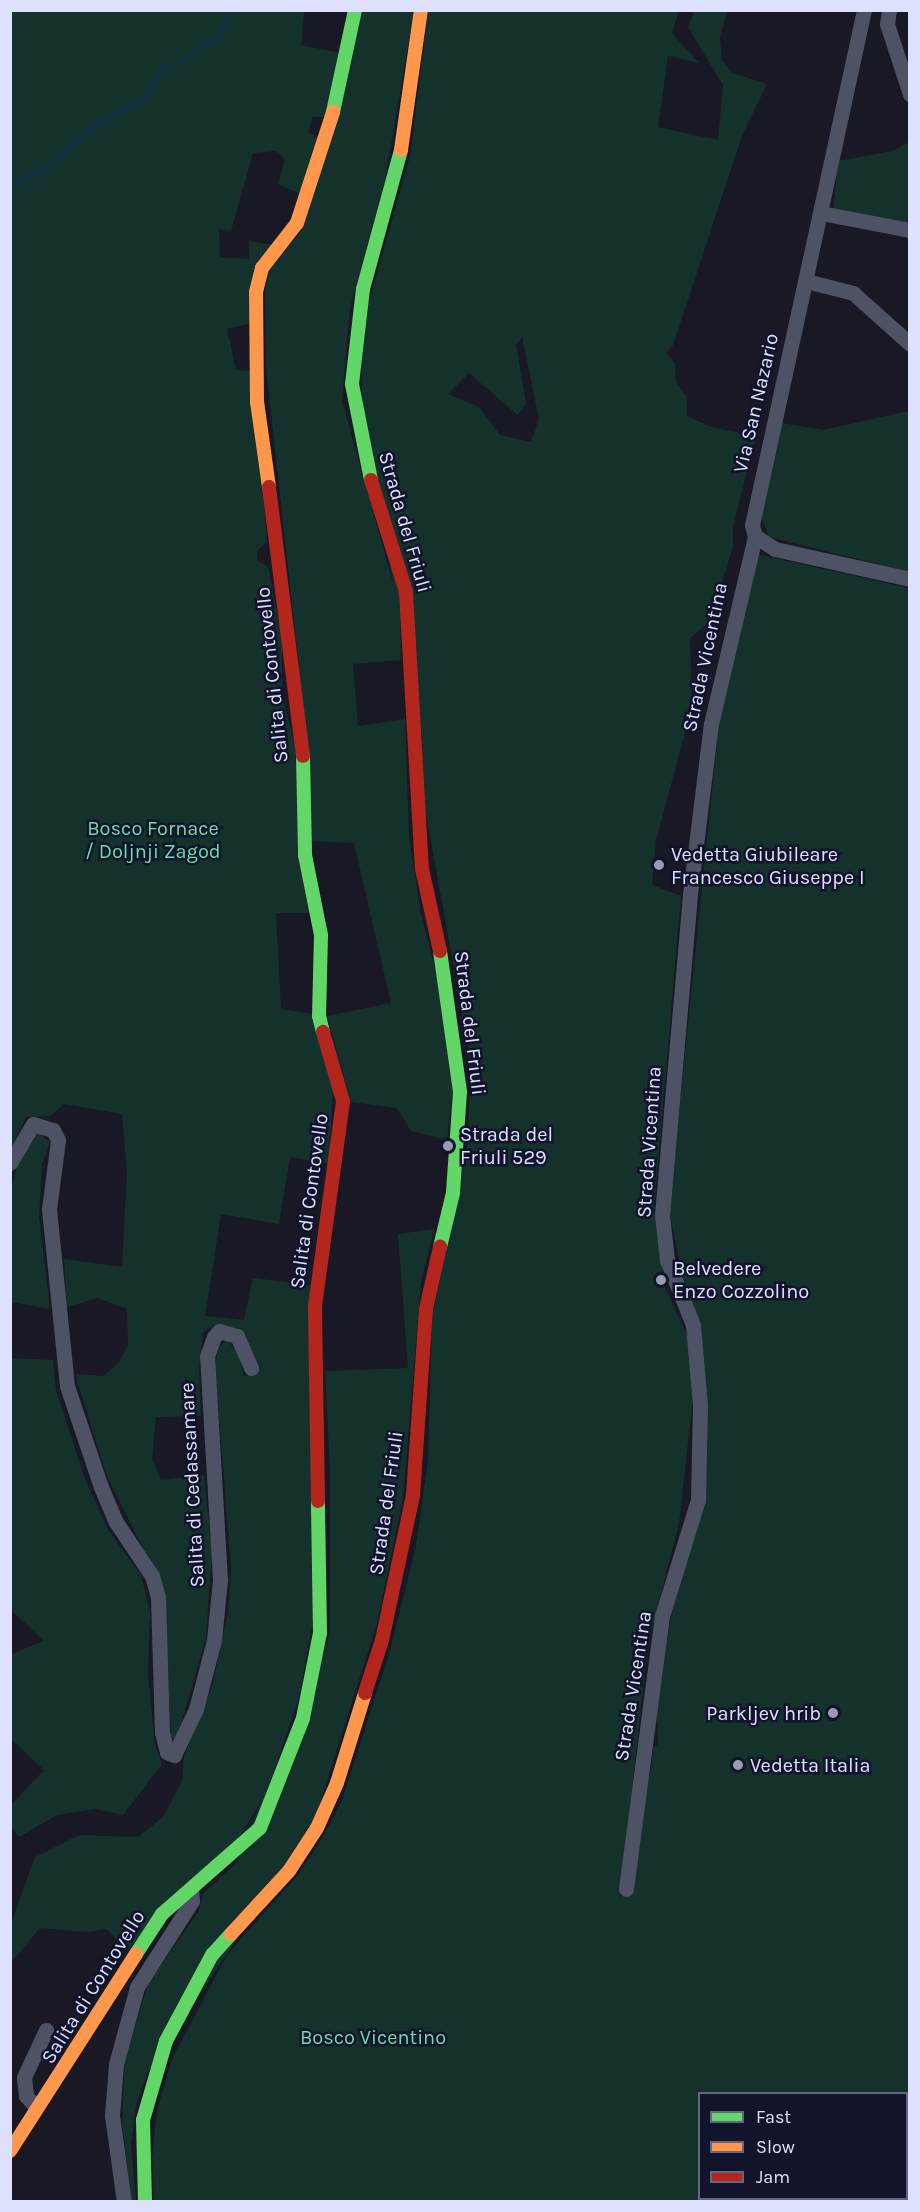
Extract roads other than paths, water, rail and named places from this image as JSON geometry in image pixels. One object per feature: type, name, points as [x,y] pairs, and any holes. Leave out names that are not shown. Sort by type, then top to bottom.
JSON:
[{"type":"main road","name":"Salita di Contovello","points":[[10,2151],[36,2107],[162,1914],[260,1828],[303,1718],[320,1633],[315,1306],[343,1101],[319,1016],[321,934],[304,855],[302,733],[290,672],[290,628],[257,402],[256,292],[262,268],[297,223],[313,185],[345,70],[355,10]]},
{"type":"main road","name":"Strada del Friuli","points":[[144,2202],[143,2120],[166,2042],[212,1956],[289,1871],[317,1828],[337,1783],[382,1640],[413,1495],[426,1309],[453,1193],[460,1092],[449,993],[423,869],[410,627],[398,560],[363,450],[352,384],[363,289],[399,164],[421,10]]},
{"type":"street","name":"Via San Nazario","points":[[755,536],[752,511],[806,281],[864,10]]},
{"type":"street","points":[[890,10],[887,24],[909,94]]},
{"type":"street","points":[[821,213],[909,231]]},
{"type":"street","points":[[806,281],[853,293],[909,344]]},
{"type":"street","points":[[755,536],[775,549],[909,579]]},
{"type":"street","name":"Strada Vicentina","points":[[626,1889],[662,1616],[698,1500],[700,1427],[693,1325],[667,1260],[662,1215],[690,894],[711,724],[755,536]]},
{"type":"street","name":"Salita di Cedassamare","points":[[10,1163],[33,1124],[53,1130],[58,1140],[49,1209],[67,1386],[101,1487],[116,1522],[152,1576],[158,1598],[162,1732],[167,1752],[174,1755],[196,1709],[214,1640],[220,1580],[207,1356],[214,1337],[219,1331],[237,1336],[251,1368]]},
{"type":"street","points":[[124,2202],[112,2116],[116,2064],[137,1987],[192,1901],[191,1890]]},
{"type":"street","points":[[36,2107],[26,2096],[24,2077],[46,2030]]},
{"type":"waterway","points":[[10,185],[43,170],[90,130],[145,98],[161,70],[185,60],[217,36],[232,10]]},
{"type":"place","name":"Vedetta Giubileare Francesco Giuseppe I","points":[[659,865]]},
{"type":"place","name":"Strada del Friuli 529","points":[[448,1146]]},
{"type":"place","name":"Belvedere Enzo Cozzolino","points":[[661,1280]]},
{"type":"place","name":"Parkljev hrib","points":[[833,1713]]},
{"type":"place","name":"Vedetta Italia","points":[[738,1765]]},
{"type":"park label","name":"Bosco Fornace / Doljnji Zagod","points":[[153,840]]},
{"type":"park label","name":"Bosco Vicentino","points":[[373,2037]]}]
